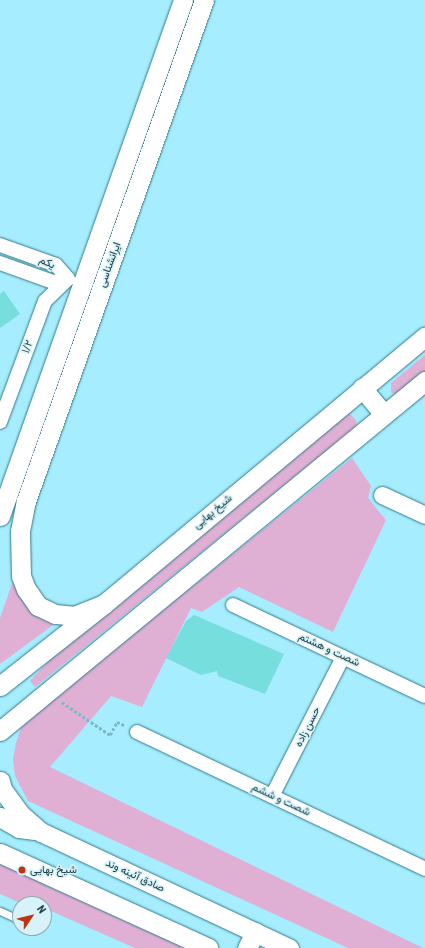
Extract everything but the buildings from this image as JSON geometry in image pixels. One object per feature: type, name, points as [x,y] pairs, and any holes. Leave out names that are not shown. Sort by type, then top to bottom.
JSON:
[{"type":"main road","name":"ایرانشناسی","points":[[0,516],[75,282],[183,0]]},
{"type":"main road","name":"ایرانشناسی","points":[[104,604],[75,616],[56,614],[38,606],[26,590],[22,576],[20,531],[26,501],[204,0]]},
{"type":"main road","points":[[75,282],[101,290]]},
{"type":"main road","name":"شیخ بهایی","points":[[0,686],[104,604],[425,337]]},
{"type":"main road","points":[[5,727],[425,381]]},
{"type":"main road","points":[[362,388],[384,414]]},
{"type":"main road","name":"صادق آئینه وند","points":[[0,781],[2,789],[20,814],[41,832],[251,940],[289,948]]},
{"type":"main road","points":[[0,817],[19,828],[41,832]]},
{"type":"main road","points":[[0,845],[7,856],[208,948]]},
{"type":"street","name":"یکم","points":[[0,245],[56,265],[75,282]]},
{"type":"street","name":"یکم","points":[[0,263],[53,282],[75,282]]},
{"type":"street","name":"۱/۲","points":[[1,414],[45,300],[75,282]]},
{"type":"street","points":[[382,495],[425,515]]},
{"type":"street","name":"شصت و هشتم","points":[[233,605],[425,696]]},
{"type":"street","name":"حسن زاده","points":[[272,796],[343,657]]},
{"type":"street","name":"شصت و ششم","points":[[137,732],[425,869]]},
{"type":"lane","points":[[0,911],[12,916]]},
{"type":"path","points":[[53,687],[110,735],[117,722],[137,732]]},
{"type":"shaded area","points":[[425,355],[425,373],[398,396],[391,392],[391,383]]},
{"type":"shaded area","points":[[349,413],[356,420],[357,426],[35,687],[30,681],[55,654]]},
{"type":"shaded area","points":[[352,458],[371,486],[368,498],[386,520],[333,632],[239,587],[202,612],[191,608],[142,707],[111,696],[50,767],[423,948],[348,948],[28,801],[15,776],[13,760],[16,743],[21,728],[30,717]]},
{"type":"shaded area","points":[[13,581],[26,606],[57,622],[0,664],[0,618]]},
{"type":"shaded area","points":[[0,864],[185,948],[135,948],[52,912],[52,896],[12,896],[12,899],[0,894]]},
{"type":"place","name":"شیخ بهایی","points":[[22,870]]}]
